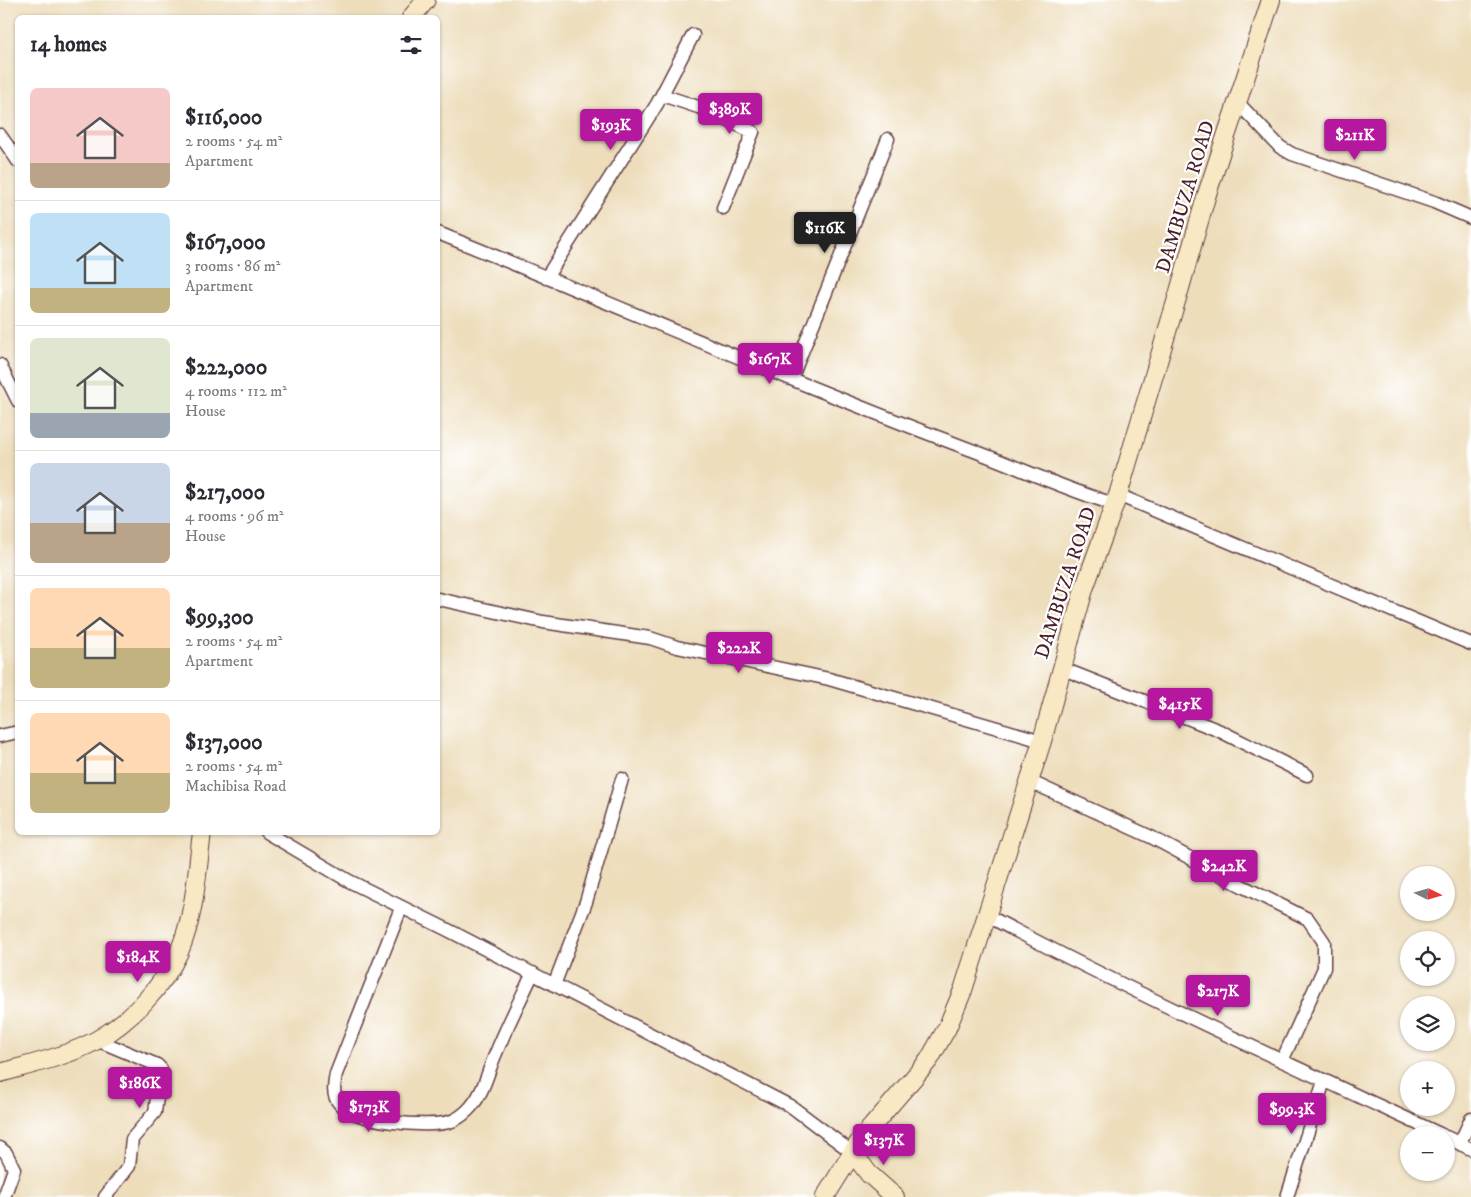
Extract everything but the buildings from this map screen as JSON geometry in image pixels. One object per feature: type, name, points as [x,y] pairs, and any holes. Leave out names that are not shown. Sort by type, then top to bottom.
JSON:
[{"type":"street","name":"DAMBUZA ROAD","points":[[824,1197],[867,1131],[912,1081],[936,1049],[963,990],[1030,781],[1084,590],[1116,500],[1206,197],[1271,0]]},
{"type":"street","points":[[546,278],[662,95],[693,35]]},
{"type":"street","points":[[662,95],[709,112],[753,132],[723,208]]},
{"type":"street","points":[[1238,103],[1280,147],[1292,154],[1434,202],[1471,218]]},
{"type":"street","points":[[0,135],[15,157]]},
{"type":"street","points":[[791,379],[888,139]]},
{"type":"street","points":[[440,234],[872,413],[1001,461],[1072,492],[1116,500],[1471,644]]},
{"type":"street","points":[[0,366],[15,396]]},
{"type":"street","points":[[440,599],[543,622],[650,638],[677,648],[829,679],[1042,741]]},
{"type":"street","points":[[1061,668],[1220,731],[1307,775]]},
{"type":"street","points":[[0,736],[15,733]]},
{"type":"street","points":[[554,985],[589,893],[622,779]]},
{"type":"street","points":[[1030,781],[1151,836],[1242,886],[1308,919],[1324,942],[1324,968],[1282,1061]]},
{"type":"street","points":[[0,1073],[38,1063],[97,1040],[144,1002],[179,952],[193,902],[202,835]]},
{"type":"street","points":[[271,835],[316,863],[401,908],[446,929],[792,1107],[853,1153],[869,1174],[895,1197]]},
{"type":"street","points":[[401,908],[336,1074],[335,1096],[348,1111],[376,1121],[440,1124],[462,1116],[479,1096],[486,1083],[495,1054],[532,973]]},
{"type":"street","points":[[986,915],[1072,961],[1423,1126]]},
{"type":"street","points":[[97,1040],[157,1065],[161,1073],[155,1112],[132,1139],[129,1166],[105,1197]]},
{"type":"street","points":[[1287,1197],[1324,1080]]},
{"type":"street","points":[[1465,1146],[1471,1119]]},
{"type":"street","points":[[0,1148],[6,1153],[14,1169],[4,1197]]}]
